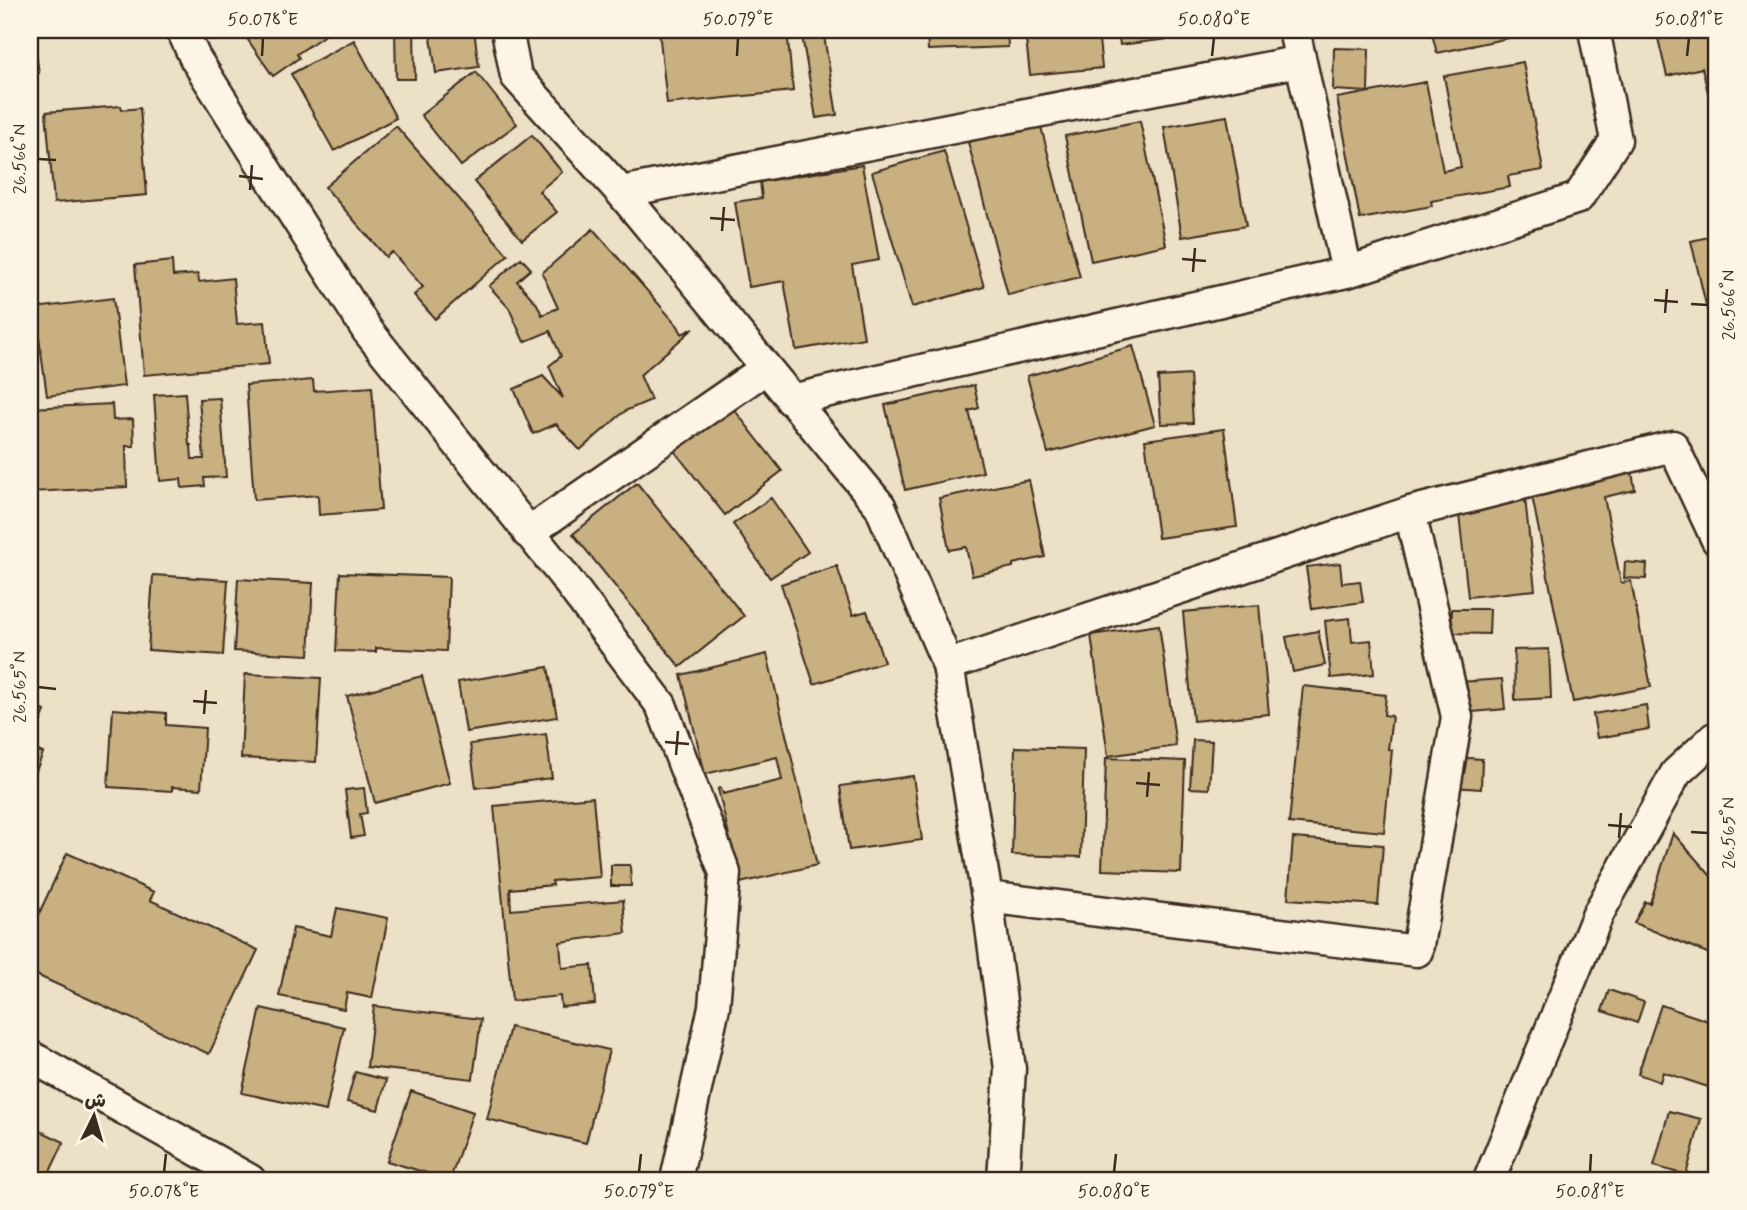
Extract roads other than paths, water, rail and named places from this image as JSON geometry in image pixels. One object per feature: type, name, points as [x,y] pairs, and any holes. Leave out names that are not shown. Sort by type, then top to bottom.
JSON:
[{"type":"street","points":[[182,30],[195,58],[368,330],[661,705],[725,873],[713,1007],[676,1180]]},
{"type":"street","points":[[507,30],[516,76],[621,192],[880,506],[948,665],[987,897],[1010,1069],[1003,1180]]},
{"type":"street","points":[[1294,30],[1347,272]]},
{"type":"street","points":[[791,400],[1347,272],[1578,198],[1616,140],[1594,30]]},
{"type":"street","points":[[621,192],[1301,61]]},
{"type":"street","points":[[528,533],[765,369]]},
{"type":"street","points":[[948,665],[1410,512],[1672,446],[1717,540]]},
{"type":"street","points":[[987,897],[1417,951],[1457,717],[1410,512]]},
{"type":"street","points":[[1489,1180],[1598,914],[1676,773],[1712,752]]},
{"type":"street","points":[[30,1056],[250,1180]]}]
